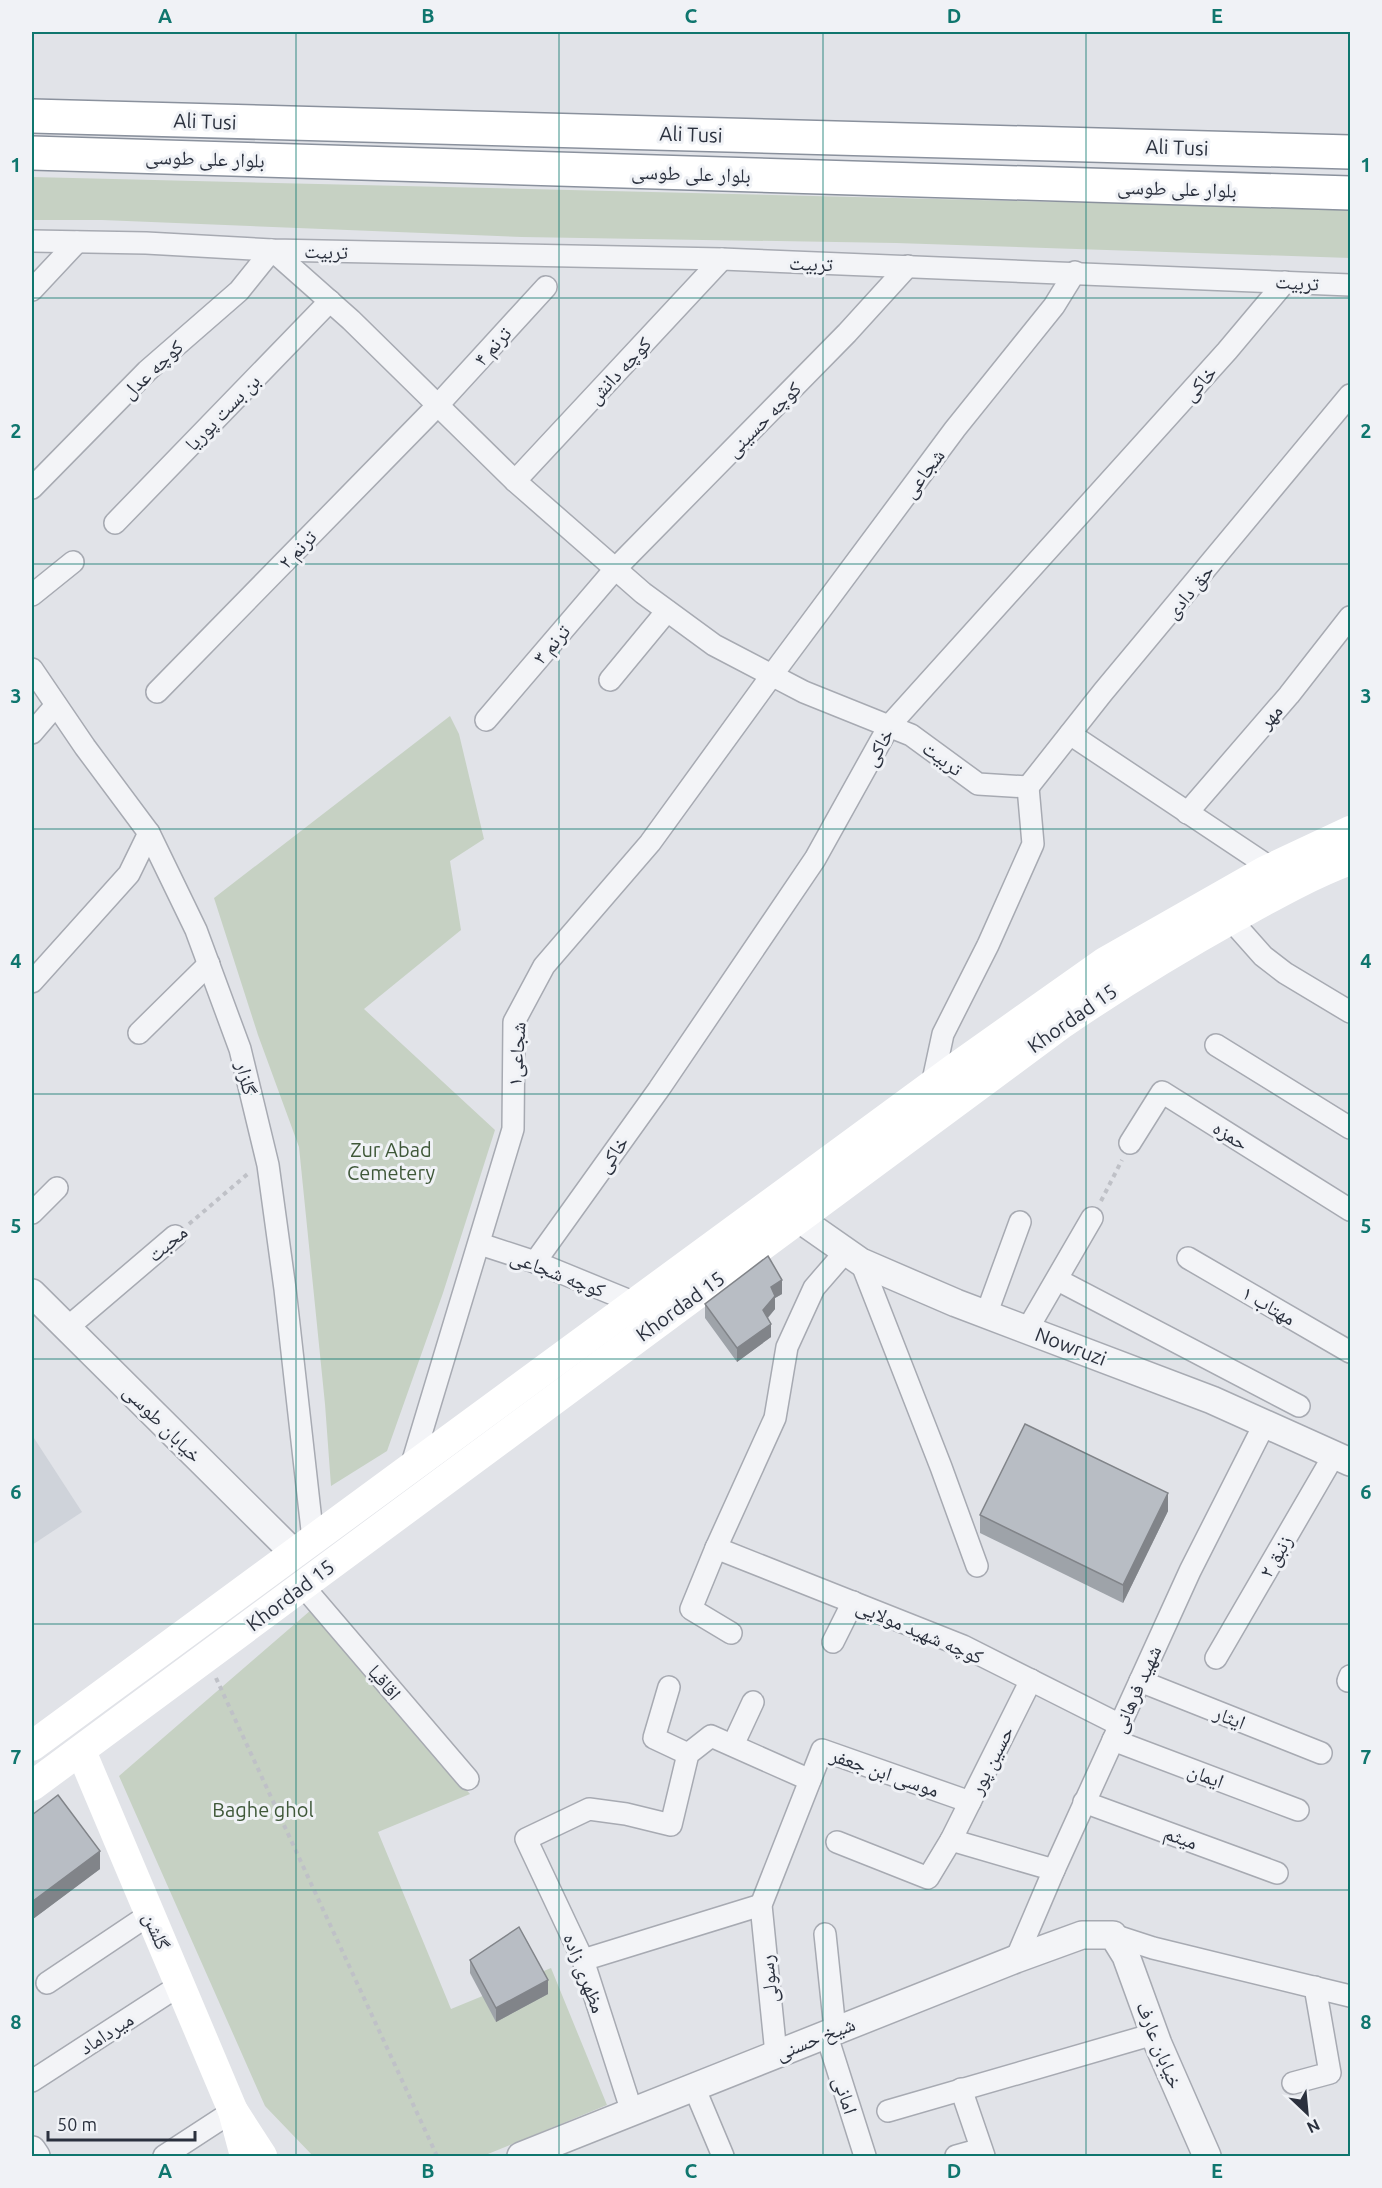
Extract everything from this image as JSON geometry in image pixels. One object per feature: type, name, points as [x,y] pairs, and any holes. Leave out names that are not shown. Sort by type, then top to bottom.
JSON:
[{"type":"highway","name":"Ali Tusi","points":[[32,116],[1350,152]]},
{"type":"highway","name":"بلوار علی طوسی","points":[[32,153],[1350,193]]},
{"type":"main road","name":"Khordad 15","points":[[32,1786],[303,1586],[698,1275],[932,1085],[1105,962],[1271,868],[1350,831]]},
{"type":"main road","name":"Khordad 15","points":[[32,1746],[635,1303],[698,1275],[798,1218],[1063,1023],[1126,981],[1287,888],[1349,864]]},
{"type":"main road","name":"گلشن","points":[[81,1751],[233,2111]]},
{"type":"main road","points":[[233,2111],[245,2157]]},
{"type":"main road","points":[[233,2111],[262,2157]]},
{"type":"street","name":"تربیت","points":[[32,241],[146,243],[272,250],[722,259],[1350,285]]},
{"type":"street","points":[[32,290],[77,242]]},
{"type":"street","name":"تربیت","points":[[272,250],[330,301],[515,481],[643,593],[714,645],[804,692],[911,735],[978,783],[1028,787]]},
{"type":"street","name":"کوچه عدل","points":[[32,488],[147,371],[239,291],[272,250]]},
{"type":"street","name":"کوچه دانش","points":[[515,481],[722,259]]},
{"type":"street","name":"کوچه حسینی","points":[[616,568],[847,333],[908,266]]},
{"type":"street","name":"شجاعی","points":[[772,675],[955,429],[1054,306],[1075,272]]},
{"type":"street","name":"خاکی","points":[[535,1262],[659,1089],[815,860],[889,726],[1219,360],[1285,282]]},
{"type":"street","name":"ترنم ۴","points":[[438,405],[546,287]]},
{"type":"street","name":"بن بست پوریا","points":[[115,523],[330,301]]},
{"type":"street","name":"حق دادی","points":[[1028,787],[1103,692],[1350,395]]},
{"type":"street","name":"ترنم ۲","points":[[157,692],[438,405]]},
{"type":"street","points":[[32,595],[73,562]]},
{"type":"street","name":"ترنم ۳","points":[[486,720],[616,568]]},
{"type":"street","points":[[610,680],[667,611]]},
{"type":"street","name":"مهر","points":[[1187,813],[1289,695],[1350,617]]},
{"type":"street","name":"گلزار","points":[[32,669],[149,833],[196,930],[240,1049],[266,1159],[285,1289],[303,1546]]},
{"type":"street","name":"شجاعی۱","points":[[411,1467],[513,1129],[514,1022],[544,966],[650,843],[772,675]]},
{"type":"street","points":[[32,733],[56,705]]},
{"type":"street","points":[[1070,734],[1271,868]]},
{"type":"street","points":[[932,1085],[943,1034],[988,945],[1033,844],[1028,787]]},
{"type":"street","points":[[32,982],[129,874],[149,833]]},
{"type":"street","points":[[1231,920],[1263,956],[1285,973],[1350,1012]]},
{"type":"street","points":[[139,1033],[209,964]]},
{"type":"street","points":[[1216,1045],[1350,1128]]},
{"type":"street","name":"حمزه","points":[[1130,1143],[1162,1092],[1350,1210]]},
{"type":"street","points":[[32,1213],[57,1188]]},
{"type":"street","name":"Nowruzi","points":[[798,1218],[853,1256],[986,1315],[1212,1400],[1342,1458]]},
{"type":"street","points":[[1027,1330],[1092,1218]]},
{"type":"street","points":[[986,1315],[1020,1222]]},
{"type":"street","name":"محبت","points":[[66,1328],[175,1236]]},
{"type":"street","name":"کوچه شجاعی","points":[[480,1244],[535,1262],[635,1303]]},
{"type":"street","points":[[731,1633],[691,1609],[716,1548],[776,1418],[787,1347],[814,1288],[853,1256],[941,1467],[977,1566]]},
{"type":"street","name":"مهتاب ۱","points":[[1188,1258],[1350,1352]]},
{"type":"street","points":[[1058,1280],[1299,1406]]},
{"type":"street","name":"خیابان طوسی","points":[[32,1295],[303,1546]]},
{"type":"street","name":"شهید فرهانی","points":[[1016,1959],[1084,1802],[1190,1570],[1265,1423]]},
{"type":"street","name":"زنبق ۲","points":[[1216,1658],[1342,1458]]},
{"type":"street","name":"کوچه شهید مولایی","points":[[716,1548],[963,1646],[1031,1680],[1116,1732]]},
{"type":"street","name":"اقاقیا","points":[[303,1586],[468,1779]]},
{"type":"street","points":[[833,1642],[853,1602]]},
{"type":"street","name":"حسین پور","points":[[837,1842],[928,1878],[951,1840],[1031,1680]]},
{"type":"street","name":"ایثار","points":[[1140,1681],[1321,1753]]},
{"type":"street","points":[[669,1687],[654,1738],[687,1754],[711,1736],[810,1780]]},
{"type":"street","points":[[733,1745],[753,1702]]},
{"type":"street","name":"ایمان","points":[[1116,1732],[1298,1810]]},
{"type":"street","name":"موسی ابن جعفر","points":[[761,1905],[822,1750],[970,1802]]},
{"type":"street","name":"مظهری زاده","points":[[632,2112],[583,1960],[526,1839],[589,1809],[626,1814],[671,1825],[687,1754]]},
{"type":"street","name":"میثم","points":[[1084,1802],[1277,1872]]},
{"type":"street","points":[[951,1840],[1054,1870]]},
{"type":"street","points":[[583,1960],[761,1905]]},
{"type":"street","name":"رسولی","points":[[761,1905],[776,2054]]},
{"type":"street","points":[[47,1983],[150,1914]]},
{"type":"street","name":"امانی","points":[[825,1934],[830,2032],[865,2157]]},
{"type":"street","name":"شیخ حسنی","points":[[521,2157],[1016,1959],[1082,1935],[1113,1935]]},
{"type":"street","points":[[1113,1935],[1153,1948],[1350,1996]]},
{"type":"street","name":"خیابان عارف","points":[[1113,1935],[1126,1956],[1154,2034],[1207,2157]]},
{"type":"street","name":"میرداماد","points":[[32,2080],[180,1985]]},
{"type":"street","points":[[1293,2083],[1330,2073],[1316,1987]]},
{"type":"street","points":[[888,2111],[1154,2034]]},
{"type":"street","points":[[694,2087],[723,2157]]},
{"type":"street","points":[[956,2157],[982,2153],[961,2089]]},
{"type":"street","points":[[164,2157],[233,2111]]},
{"type":"street","points":[[32,2150],[36,2157]]},
{"type":"path","points":[[1092,1218],[1130,1143]]},
{"type":"path","name":"محبت","points":[[175,1236],[266,1159]]},
{"type":"path","points":[[208,1656],[220,1689],[437,2157]]},
{"type":"shaded area","points":[[32,1435],[82,1512],[32,1545]]},
{"type":"green space","points":[[32,177],[1350,209],[1350,258],[896,243],[522,237],[102,220],[32,220]]},
{"type":"green space","name":"Zur Abad Cemetery","points":[[450,716],[459,734],[484,839],[450,861],[461,930],[364,1009],[495,1130],[443,1293],[387,1451],[331,1486],[299,1147],[258,1035],[214,898]]},
{"type":"green space","name":"Baghe ghol","points":[[311,1610],[470,1794],[378,1832],[451,2009],[551,1968],[607,2105],[483,2156],[313,2156],[265,2106],[119,1776]]},
{"type":"building","points":[[768,1256],[782,1280],[771,1287],[775,1296],[763,1310],[771,1324],[737,1348],[705,1304]]},
{"type":"building","points":[[1025,1424],[1168,1493],[1123,1585],[980,1515]]},
{"type":"building","points":[[58,1795],[100,1851],[33,1901],[32,1815]]},
{"type":"building","points":[[519,1927],[548,1980],[496,2008],[470,1960]]}]
